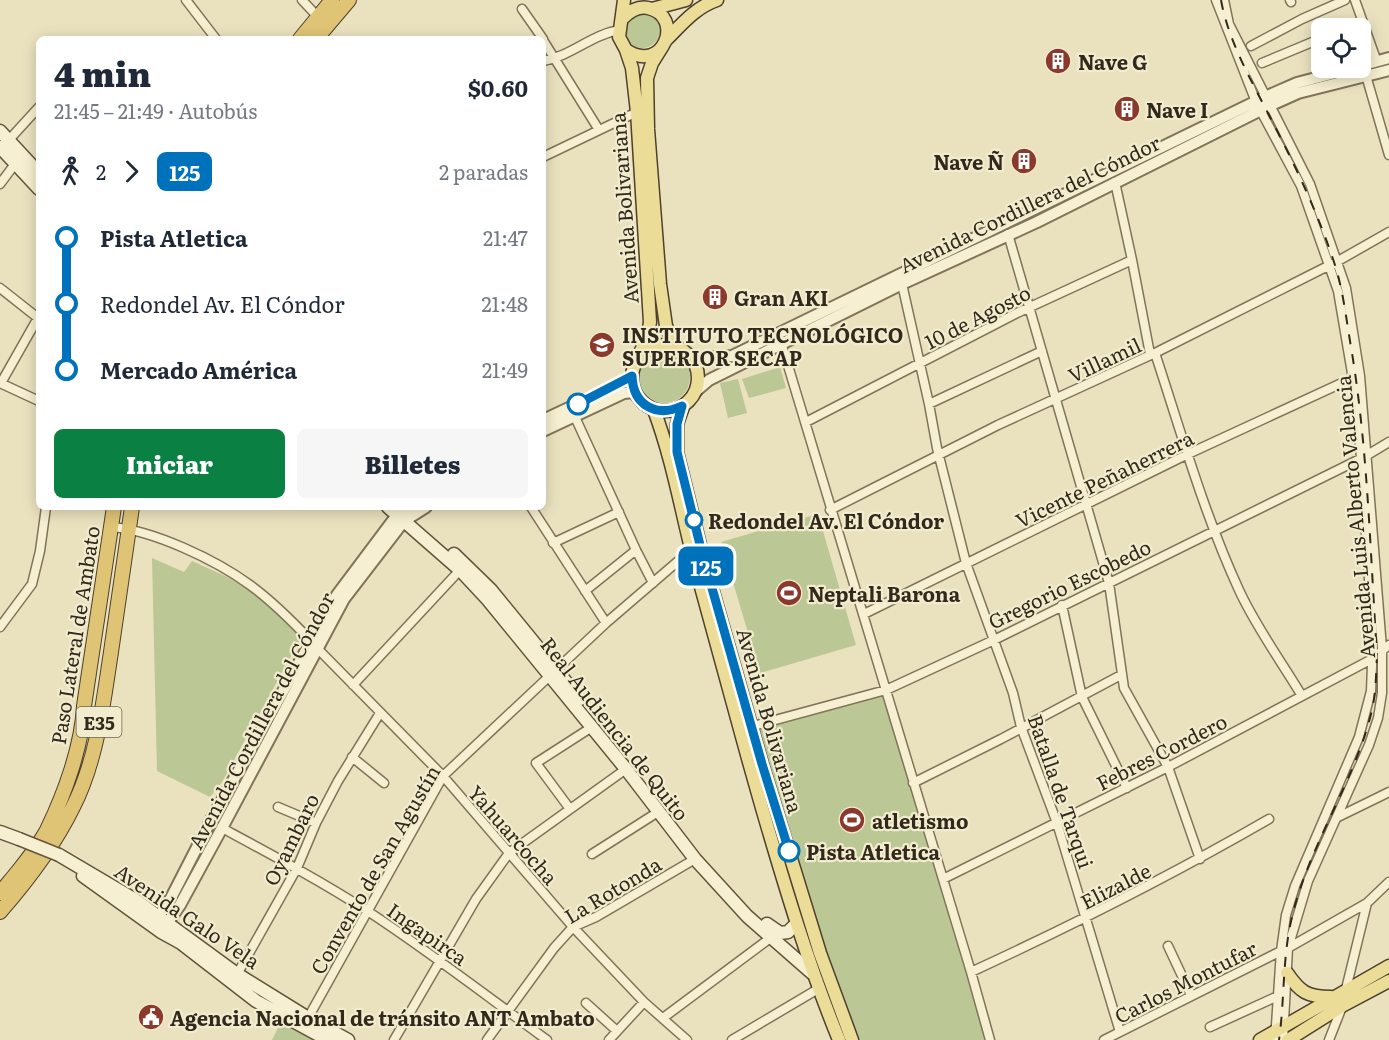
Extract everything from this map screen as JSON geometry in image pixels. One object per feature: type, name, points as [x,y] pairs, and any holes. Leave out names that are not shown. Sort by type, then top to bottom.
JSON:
[{"type":"highway","points":[[302,36],[332,0]]},
{"type":"highway","points":[[319,36],[349,0]]},
{"type":"highway","name":"Paso Lateral de Ambato","points":[[0,893],[46,831],[76,752],[83,728],[114,510]]},
{"type":"highway","name":"Paso Lateral de Ambato","points":[[0,912],[25,884],[57,836],[74,805],[90,758],[102,712],[132,510]]},
{"type":"main road","name":"Avenida Bolivariana","points":[[624,0],[619,37],[632,68],[637,112],[650,322],[648,335],[632,376],[634,392],[642,403],[654,410],[660,426],[732,703],[796,924],[812,973],[839,1040]]},
{"type":"main road","points":[[621,24],[636,9],[686,0]]},
{"type":"main road","points":[[626,50],[633,54],[649,56],[691,15],[708,3],[717,0]]},
{"type":"main road","points":[[651,5],[664,18],[668,32],[664,43]]},
{"type":"main road","name":"Avenida Bolivariana","points":[[664,43],[652,63],[647,78],[648,129],[660,284],[666,326],[671,338],[692,359]]},
{"type":"main road","points":[[2,142],[19,159],[36,184]]},
{"type":"main road","points":[[19,159],[36,170]]},
{"type":"main road","points":[[636,362],[648,350],[656,347],[673,346],[680,349]]},
{"type":"main road","points":[[654,410],[673,411],[682,406],[695,392],[698,375],[692,359]]},
{"type":"main road","name":"Avenida Bolivariana","points":[[682,406],[677,424],[677,452],[702,553],[762,764],[820,953],[852,1040]]},
{"type":"main road","name":"Real Audiencia de Quito","points":[[401,512],[460,570],[554,673],[592,727],[694,859],[747,916],[774,934]]},
{"type":"main road","name":"Real Audiencia de Quito","points":[[401,512],[468,566],[491,590],[554,673],[696,849],[812,973]]},
{"type":"main road","name":"Avenida Galo Vela","points":[[0,832],[58,858],[160,924],[181,943],[235,978],[348,1040]]},
{"type":"main road","name":"Avenida Galo Vela","points":[[0,840],[18,842]]},
{"type":"main road","points":[[774,934],[788,933],[796,924]]},
{"type":"main road","points":[[1260,1040],[1280,1034],[1332,997],[1389,966]]},
{"type":"main road","points":[[1287,972],[1302,992],[1312,996],[1332,997]]},
{"type":"main road","name":"Avenida Galo Vela","points":[[235,978],[256,1001],[328,1040]]},
{"type":"main road","points":[[1288,1040],[1342,1006],[1389,981]]},
{"type":"street","points":[[186,0],[213,36]]},
{"type":"street","points":[[302,0],[318,17]]},
{"type":"street","name":"Avenida Luis Alberto Valencia","points":[[1216,0],[1263,104]]},
{"type":"street","name":"Avenida Luis Alberto Valencia","points":[[1224,0],[1229,24],[1275,135],[1301,186],[1334,263],[1356,377],[1386,646],[1378,718],[1369,745],[1308,881],[1285,950],[1278,996],[1280,1034]]},
{"type":"street","points":[[1251,46],[1302,19],[1345,0]]},
{"type":"street","points":[[1354,0],[1361,18]]},
{"type":"street","points":[[522,9],[541,36]]},
{"type":"street","points":[[546,61],[556,59],[621,24]]},
{"type":"street","points":[[1262,63],[1311,43]]},
{"type":"street","points":[[546,44],[599,130]]},
{"type":"street","points":[[1371,46],[1377,62]]},
{"type":"street","name":"Avenida Cordillera del Cóndor","points":[[1371,65],[1389,58]]},
{"type":"street","name":"Avenida Cordillera del Cóndor","points":[[1371,69],[1389,70]]},
{"type":"street","name":"Avenida Cordillera del Cóndor","points":[[692,359],[732,356],[780,339],[1037,222],[1263,104],[1297,83],[1320,78]]},
{"type":"street","points":[[1364,78],[1389,155]]},
{"type":"street","name":"Avenida Cordillera del Cóndor","points":[[695,392],[709,380],[780,339],[1263,104]]},
{"type":"street","points":[[2,142],[36,110]]},
{"type":"street","points":[[546,156],[637,112]]},
{"type":"street","points":[[0,184],[19,159]]},
{"type":"street","points":[[1115,182],[1152,354],[1214,531],[1255,621],[1302,696]]},
{"type":"street","name":"Villamil","points":[[830,510],[998,425],[1152,354],[1334,263],[1389,232]]},
{"type":"street","points":[[1008,234],[1109,583],[1124,688],[1168,767],[1200,859]]},
{"type":"street","name":"10 de Agosto","points":[[806,422],[1029,307],[1132,260]]},
{"type":"street","points":[[902,284],[938,455]]},
{"type":"street","points":[[0,288],[36,315]]},
{"type":"street","points":[[36,320],[0,383],[36,400]]},
{"type":"street","points":[[780,339],[830,510],[944,879],[990,1040]]},
{"type":"street","points":[[929,404],[1042,351]]},
{"type":"street","points":[[546,419],[632,376]]},
{"type":"street","name":"Vicente Peñaherrera","points":[[864,614],[1188,454],[1356,377]]},
{"type":"street","points":[[546,429],[624,393],[634,392]]},
{"type":"street","points":[[575,417],[652,583]]},
{"type":"street","name":"Gregorio Escobedo","points":[[753,726],[886,690],[994,640],[1389,442]]},
{"type":"street","name":"Batalla de Tarqui","points":[[938,455],[966,563],[1013,693],[1022,727],[1058,823],[1120,1032]]},
{"type":"street","name":"Avenida Luis Alberto Valencia","points":[[1280,1034],[1287,972],[1286,915],[1295,886],[1362,726],[1371,691],[1373,640],[1364,456]]},
{"type":"street","points":[[0,627],[32,584],[40,551],[45,510]]},
{"type":"street","points":[[533,510],[606,623]]},
{"type":"street","name":"Avenida Cordillera del Cóndor","points":[[160,924],[180,904],[222,828],[337,595],[401,512]]},
{"type":"street","points":[[553,543],[619,512]]},
{"type":"street","name":"Yahuarcocha","points":[[111,527],[129,528],[197,554],[249,584],[277,607],[443,776],[573,927],[644,1002],[687,1040]]},
{"type":"street","points":[[585,591],[636,550]]},
{"type":"street","name":"Convento de San Agustín","points":[[308,1018],[443,776],[606,623],[691,550]]},
{"type":"street","points":[[353,685],[460,570]]},
{"type":"street","points":[[1062,605],[1082,697],[1127,788]]},
{"type":"street","name":"Avenida Cordillera del Cóndor","points":[[160,924],[314,644]]},
{"type":"street","name":"Febres Cordero","points":[[944,879],[1168,767],[1372,658],[1386,646]]},
{"type":"street","points":[[913,783],[1121,675]]},
{"type":"street","name":"Oyambaro","points":[[235,978],[297,868],[316,823],[352,757],[380,713]]},
{"type":"street","points":[[570,809],[536,763],[592,727]]},
{"type":"street","points":[[352,757],[384,783]]},
{"type":"street","points":[[394,1040],[439,960],[509,853],[626,770]]},
{"type":"street","points":[[1338,817],[1389,792]]},
{"type":"street","points":[[278,807],[316,823]]},
{"type":"street","points":[[591,854],[658,812]]},
{"type":"street","name":"Elizalde","points":[[971,972],[1086,918],[1200,859],[1269,819]]},
{"type":"street","name":"Ingapirca","points":[[222,828],[297,868],[368,912],[439,960],[547,1040]]},
{"type":"street","name":"La Rotonda","points":[[487,1040],[554,948],[573,927],[596,917],[694,859]]},
{"type":"street","name":"Carlos Montufar","points":[[1104,1040],[1285,950],[1367,903],[1389,882]]},
{"type":"street","points":[[1346,989],[1367,903]]},
{"type":"street","points":[[663,1018],[774,934]]},
{"type":"street","points":[[1167,946],[1191,995]]},
{"type":"street","points":[[732,1040],[818,989]]},
{"type":"street","points":[[1210,1027],[1278,996]]},
{"type":"street","points":[[609,1040],[644,1002]]},
{"type":"street","points":[[586,1003],[617,1031]]},
{"type":"street","points":[[1329,1040],[1342,1006]]},
{"type":"green space","points":[[642,12],[655,17],[660,30],[655,43],[642,48],[629,43],[624,30],[629,17]]},
{"type":"green space","points":[[659,351],[669,351],[683,358],[690,377],[683,396],[669,403],[659,403],[649,399],[642,392],[638,382],[638,372],[642,362],[649,355]]},
{"type":"green space","points":[[780,367],[786,388],[749,398],[742,379]]},
{"type":"green space","points":[[738,379],[747,413],[728,418],[720,383]]},
{"type":"green space","name":"Neptali Barona","points":[[818,514],[856,645],[760,673],[721,542]]},
{"type":"green space","points":[[152,558],[184,572],[192,561],[254,589],[301,638],[222,782],[210,797],[157,771]]},
{"type":"green space","points":[[887,691],[989,1040],[858,1040],[823,946],[757,723]]},
{"type":"green space","points":[[281,1022],[314,1040],[272,1040]]},
{"type":"railway","points":[[1221,0],[1236,48],[1307,192],[1328,244],[1340,283],[1361,423],[1377,654],[1373,702],[1362,743],[1310,863],[1293,913],[1285,961],[1279,1040]]},
{"type":"bus line","name":"125","points":[[578,404],[632,376],[634,392],[648,407],[663,412],[673,411],[682,406],[677,424],[677,452],[702,553],[789,851]]},
{"type":"place","name":"Nave G","points":[[1058,61]]},
{"type":"place","name":"Nave I","points":[[1127,109]]},
{"type":"place","name":"Nave Ñ","points":[[1024,161]]},
{"type":"place","name":"Gran AKI","points":[[715,297]]},
{"type":"place","name":"INSTITUTO TECNOLÓGICO SUPERIOR SECAP","points":[[602,345]]},
{"type":"place","name":"Redondel Av. El Cóndor","points":[[694,520]]},
{"type":"place","name":"Neptali Barona","points":[[789,593]]},
{"type":"place","name":"atletismo","points":[[852,820]]},
{"type":"place","name":"Pista Atletica","points":[[789,851]]},
{"type":"place","name":"Agencia Nacional de tránsito ANT Ambato","points":[[151,1017]]}]
